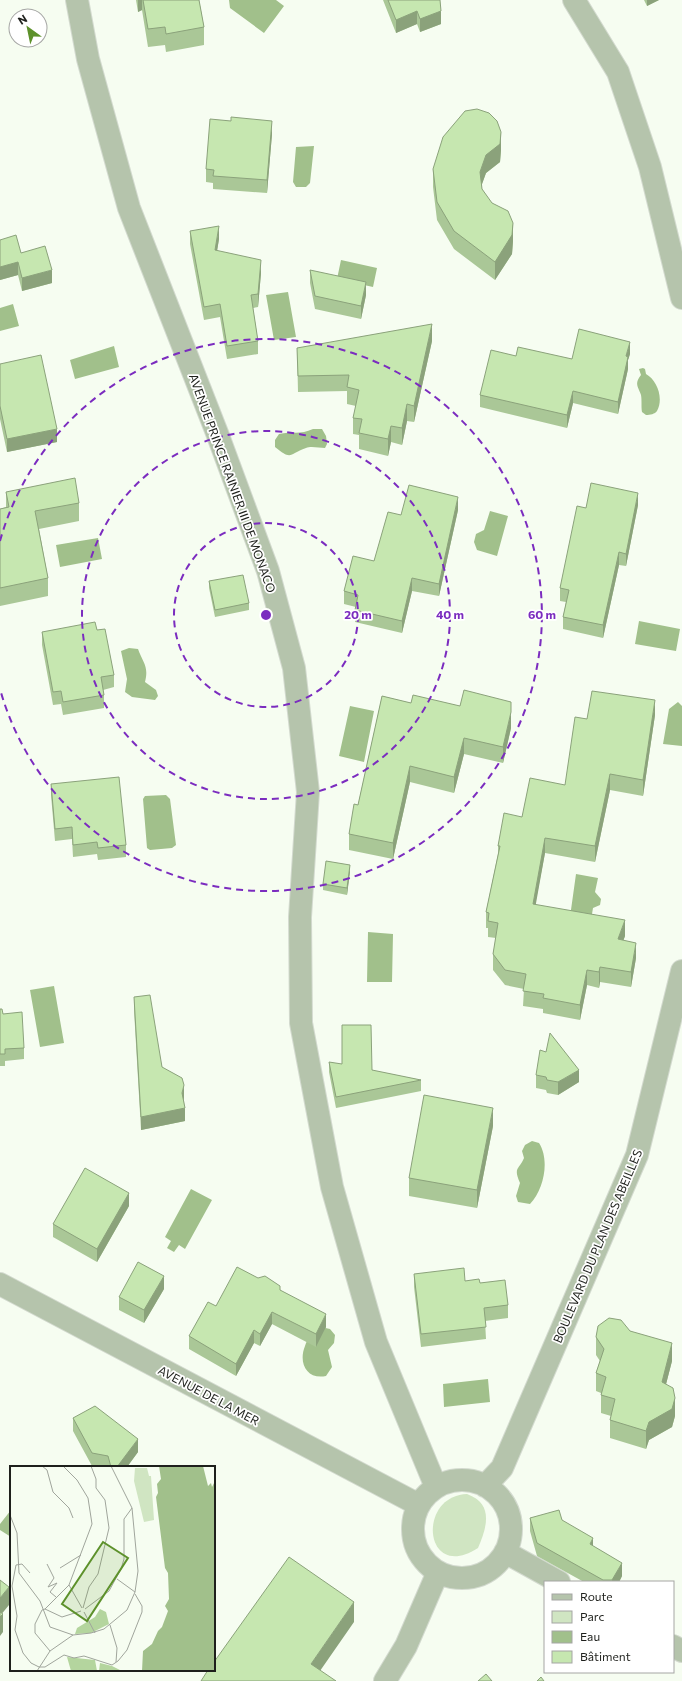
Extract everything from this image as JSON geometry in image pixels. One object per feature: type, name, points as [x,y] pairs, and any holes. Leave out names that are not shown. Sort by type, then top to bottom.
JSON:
[{"type":"street","name":"AVENUE PRINCE RAINIER III DE MONACO","points":[[77,0],[88,59],[129,208],[217,432],[268,571],[294,668],[308,792],[300,918],[301,1023],[332,1187],[376,1342],[436,1487]]},
{"type":"street","points":[[574,0],[618,72],[650,167],[682,298]]},
{"type":"street","name":"BOULEVARD DU PLAN DES ABEILLES","points":[[485,1486],[502,1468],[637,1155],[682,971]]},
{"type":"street","name":"AVENUE DE LA MER","points":[[0,1284],[419,1506]]},
{"type":"street","points":[[469,1480],[485,1486],[498,1495],[506,1508],[510,1522],[510,1538],[505,1552],[496,1564],[483,1573],[468,1577],[453,1577],[438,1572],[426,1562],[418,1550],[413,1535],[414,1520],[419,1506],[426,1495],[436,1487],[452,1481],[469,1480]]},
{"type":"street","points":[[505,1552],[557,1581]]},
{"type":"street","points":[[385,1681],[406,1646],[438,1572]]},
{"type":"green space","points":[[467,1494],[476,1498],[485,1510],[486,1524],[484,1532],[478,1548],[460,1556],[446,1555],[437,1547],[433,1535],[434,1521],[440,1508],[451,1498]]},
{"type":"water","points":[[229,0],[276,0],[284,6],[264,33],[230,8]]},
{"type":"water","points":[[314,146],[310,183],[306,187],[296,187],[293,182],[296,147]]},
{"type":"water","points":[[341,260],[377,268],[373,287],[337,279]]},
{"type":"water","points":[[288,292],[296,337],[274,340],[266,295]]},
{"type":"water","points":[[13,304],[19,326],[0,331],[0,308]]},
{"type":"water","points":[[114,346],[119,367],[75,379],[70,360]]},
{"type":"water","points":[[639,369],[645,369],[646,374],[656,385],[660,401],[657,411],[654,414],[649,415],[642,412],[641,395],[637,385],[641,375]]},
{"type":"water","points":[[313,429],[322,429],[326,436],[327,444],[325,448],[308,447],[288,455],[275,447],[275,440],[279,434],[304,432]]},
{"type":"water","points":[[490,511],[508,516],[497,556],[477,550],[474,542],[476,534],[484,530]]},
{"type":"water","points":[[98,538],[102,559],[60,567],[56,545]]},
{"type":"water","points":[[639,621],[680,629],[676,651],[635,644]]},
{"type":"water","points":[[129,648],[138,649],[146,668],[145,682],[156,690],[158,696],[155,700],[132,697],[125,692],[127,679],[121,651]]},
{"type":"water","points":[[678,702],[682,706],[682,746],[663,744],[669,709]]},
{"type":"water","points":[[350,706],[374,711],[364,762],[339,756]]},
{"type":"water","points":[[166,795],[170,799],[176,845],[172,848],[150,850],[147,848],[143,799],[145,796]]},
{"type":"water","points":[[576,874],[598,878],[595,892],[601,899],[600,905],[593,908],[591,920],[570,917]]},
{"type":"water","points":[[368,932],[393,934],[392,982],[367,982]]},
{"type":"water","points":[[54,986],[64,1043],[40,1047],[30,990]]},
{"type":"water","points":[[532,1141],[539,1143],[545,1166],[539,1191],[530,1204],[518,1202],[516,1196],[520,1183],[517,1171],[524,1158],[522,1151],[525,1145]]},
{"type":"water","points":[[191,1189],[212,1200],[185,1249],[179,1245],[174,1252],[167,1248],[171,1241],[165,1237]]},
{"type":"water","points":[[321,1327],[330,1329],[335,1335],[334,1343],[328,1350],[332,1367],[326,1376],[319,1377],[309,1373],[306,1369],[303,1352],[308,1340]]},
{"type":"water","points":[[488,1379],[490,1402],[444,1407],[443,1384]]},
{"type":"water","points":[[10,1511],[10,1536],[0,1530],[0,1524]]},
{"type":"building","points":[[143,0],[199,0],[204,27],[166,34],[165,27],[148,29]]},
{"type":"building","points":[[388,0],[440,0],[441,11],[420,19],[417,11],[396,20]]},
{"type":"building","points":[[477,109],[489,113],[497,121],[501,132],[500,144],[486,155],[480,172],[482,189],[492,203],[508,211],[513,223],[512,235],[495,262],[454,231],[437,202],[433,169],[443,137],[465,111]]},
{"type":"building","points":[[231,117],[272,121],[267,180],[213,176],[214,170],[206,169],[210,119],[231,121]]},
{"type":"building","points":[[219,226],[215,250],[261,260],[258,294],[251,295],[258,341],[227,346],[220,304],[204,307],[190,231]]},
{"type":"building","points":[[16,235],[21,253],[45,246],[52,270],[22,278],[18,262],[0,267],[0,240]]},
{"type":"building","points":[[310,270],[366,282],[361,306],[315,296]]},
{"type":"building","points":[[432,324],[414,406],[407,404],[402,428],[391,426],[388,439],[359,433],[362,419],[353,418],[359,390],[347,387],[349,375],[298,376],[297,348]]},
{"type":"building","points":[[579,329],[630,342],[618,402],[573,391],[567,415],[480,395],[491,350],[516,356],[518,347],[572,359]]},
{"type":"building","points":[[41,355],[57,429],[7,439],[0,406],[0,364]]},
{"type":"building","points":[[75,478],[79,503],[35,511],[48,578],[0,588],[0,509],[9,507],[6,492]]},
{"type":"building","points":[[591,483],[638,493],[626,554],[619,552],[603,625],[563,617],[569,590],[560,588],[577,506],[586,508]]},
{"type":"building","points":[[409,485],[458,497],[439,584],[412,578],[402,621],[355,610],[358,595],[344,591],[353,556],[374,561],[388,512],[401,515]]},
{"type":"building","points":[[243,575],[249,603],[215,610],[209,581]]},
{"type":"building","points":[[95,622],[97,630],[105,629],[114,675],[101,677],[104,695],[63,702],[61,691],[53,692],[42,632]]},
{"type":"building","points":[[464,690],[511,702],[511,712],[503,747],[464,738],[454,777],[410,766],[393,843],[349,834],[354,804],[358,805],[382,696],[411,703],[413,695],[460,706]]},
{"type":"building","points":[[592,691],[655,700],[643,780],[610,774],[595,846],[545,838],[533,904],[625,920],[618,939],[636,943],[631,972],[600,967],[599,972],[587,970],[580,1005],[543,998],[544,994],[523,991],[526,974],[505,970],[493,954],[498,923],[488,921],[489,913],[486,912],[500,846],[498,846],[504,813],[522,817],[530,778],[565,785],[575,717],[587,719]]},
{"type":"building","points":[[119,777],[126,845],[98,848],[97,842],[73,845],[72,827],[55,829],[51,784]]},
{"type":"building","points":[[326,861],[350,865],[347,888],[323,884]]},
{"type":"building","points":[[150,995],[162,1067],[182,1078],[184,1085],[182,1093],[185,1108],[141,1117],[134,997]]},
{"type":"building","points":[[0,1009],[2,1009],[3,1014],[22,1012],[24,1048],[5,1049],[5,1054],[0,1054]]},
{"type":"building","points":[[342,1025],[371,1025],[372,1070],[421,1080],[336,1097],[329,1062],[342,1064]]},
{"type":"building","points":[[550,1033],[579,1070],[558,1082],[547,1080],[546,1077],[536,1075],[540,1050],[546,1052]]},
{"type":"building","points":[[424,1095],[493,1108],[477,1190],[409,1178]]},
{"type":"building","points":[[85,1168],[129,1193],[97,1249],[53,1224]]},
{"type":"building","points":[[138,1262],[164,1276],[144,1310],[119,1297]]},
{"type":"building","points":[[237,1267],[258,1278],[265,1276],[280,1286],[280,1290],[326,1314],[316,1334],[272,1312],[260,1334],[254,1330],[236,1364],[189,1336],[208,1302],[216,1306]]},
{"type":"building","points":[[464,1268],[465,1281],[479,1279],[480,1283],[505,1280],[508,1305],[484,1308],[486,1327],[421,1334],[414,1274]]},
{"type":"building","points":[[609,1318],[621,1320],[630,1331],[672,1343],[662,1382],[673,1388],[675,1398],[672,1409],[649,1422],[646,1431],[610,1420],[615,1399],[601,1395],[606,1377],[596,1373],[604,1349],[596,1337],[598,1326]]},
{"type":"building","points":[[95,1406],[138,1439],[118,1466],[111,1466],[108,1456],[92,1453],[73,1418]]},
{"type":"building","points":[[559,1510],[562,1520],[593,1538],[590,1544],[622,1563],[612,1580],[603,1580],[537,1543],[530,1518]]},
{"type":"building","points":[[289,1557],[354,1602],[311,1664],[336,1681],[201,1681],[207,1671],[215,1671],[215,1661]]},
{"type":"building","points":[[0,1580],[9,1587],[0,1598]]},
{"type":"building","points":[[486,1674],[492,1681],[478,1681]]},
{"type":"building","points":[[541,1677],[544,1681],[537,1681]]}]
